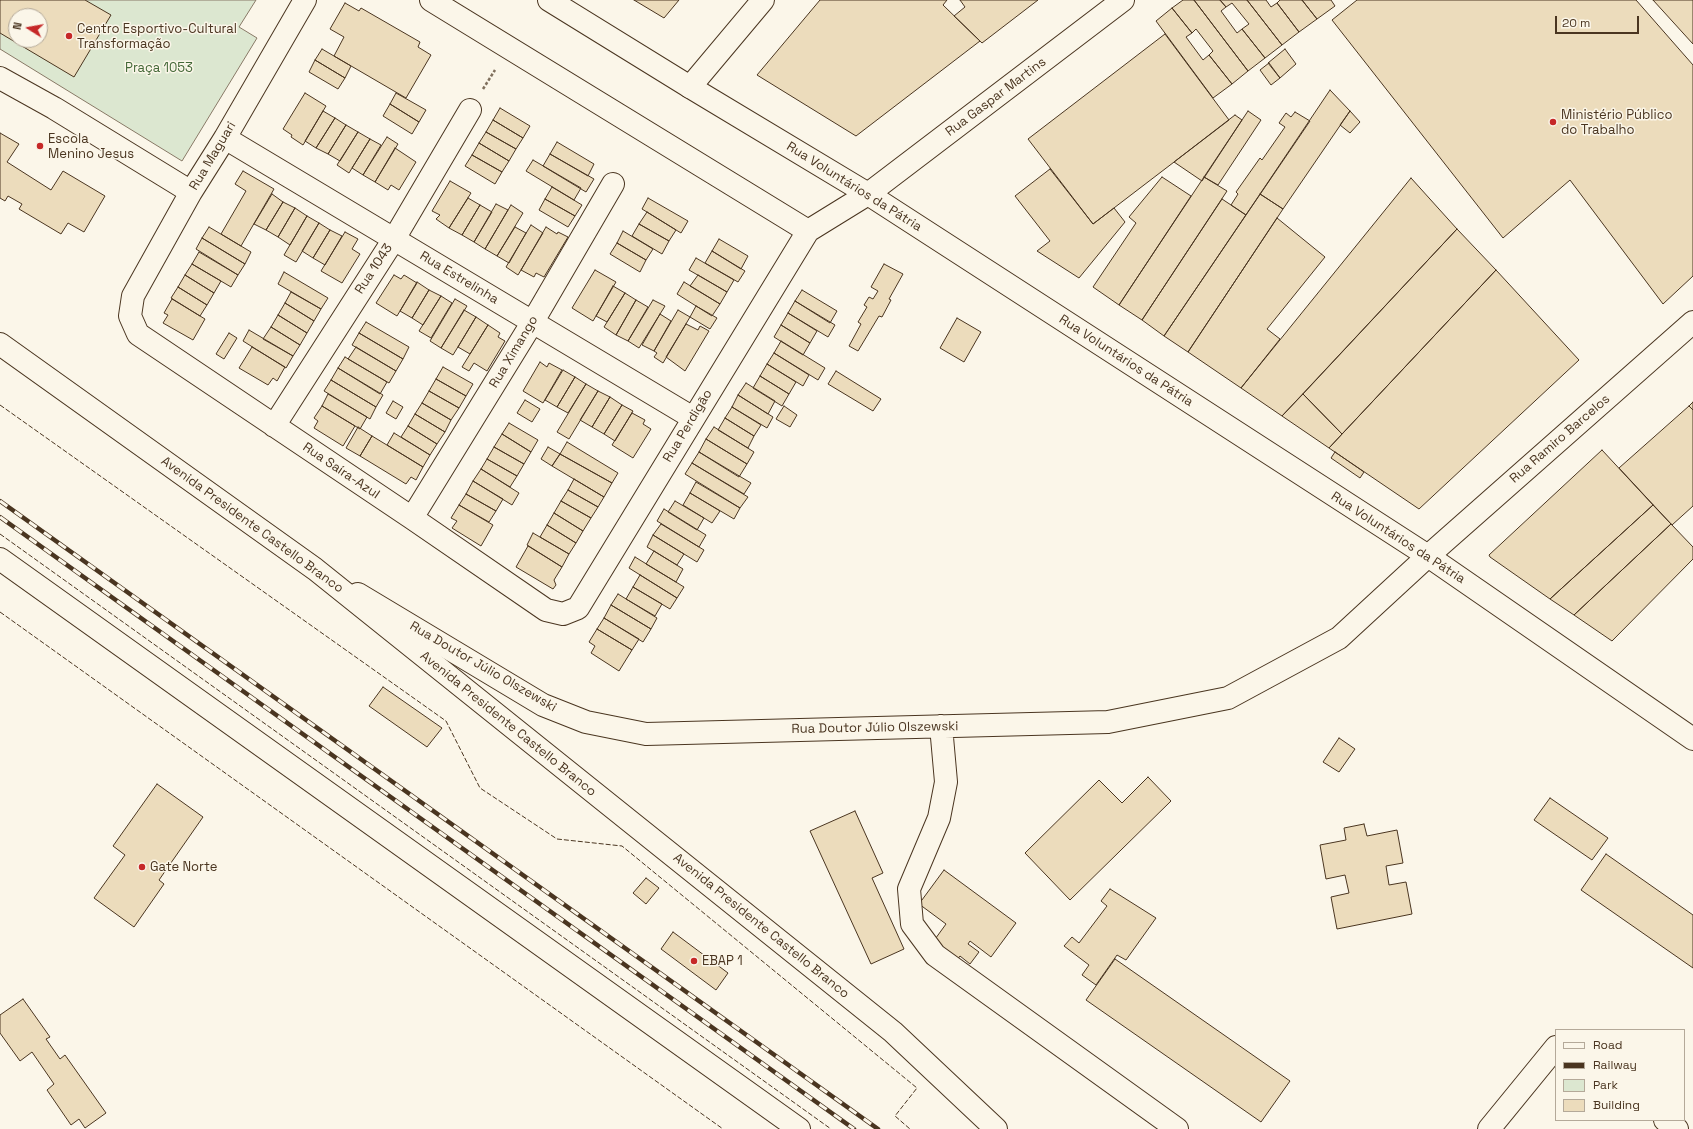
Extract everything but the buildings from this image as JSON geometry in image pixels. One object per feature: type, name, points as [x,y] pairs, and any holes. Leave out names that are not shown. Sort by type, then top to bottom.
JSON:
[{"type":"street","name":"Rua Maguari","points":[[130,316],[133,296],[191,192],[225,138],[305,0]]},
{"type":"street","points":[[431,0],[808,231]]},
{"type":"street","name":"Rua Voluntários da Pátria","points":[[549,0],[690,88],[868,194],[1428,556],[1693,739]]},
{"type":"street","points":[[690,88],[763,0]]},
{"type":"street","name":"Rua Gaspar Martins","points":[[808,231],[868,194],[1123,0]]},
{"type":"street","points":[[0,78],[54,108],[191,192]]},
{"type":"street","name":"Rua 1043","points":[[274,426],[394,239],[470,110]]},
{"type":"street","name":"Rua Estrelinha","points":[[225,138],[693,418]]},
{"type":"street","name":"Rua Ximango","points":[[412,518],[532,323],[612,184]]},
{"type":"street","name":"Rua Perdigão","points":[[563,614],[578,608],[808,231]]},
{"type":"street","name":"Rua Saíra-Azul","points":[[130,316],[138,334],[546,610],[563,614]]},
{"type":"street","name":"Rua Ramiro Barcelos","points":[[1428,556],[1693,322]]},
{"type":"street","name":"Avenida Presidente Castello Branco","points":[[0,344],[315,569],[893,1032],[996,1129]]},
{"type":"street","name":"Rua Doutor Júlio Olszewski","points":[[315,569],[544,705],[586,722],[646,734],[1108,722],[1228,698],[1339,638],[1428,556]]},
{"type":"street","points":[[0,558],[799,1129]]},
{"type":"street","points":[[941,726],[946,782],[939,818],[909,890],[912,924],[934,955],[1177,1129]]},
{"type":"street","points":[[1489,1129],[1555,1048]]},
{"type":"street","points":[[1666,1121],[1677,1129]]},
{"type":"path","points":[[470,110],[509,47]]},
{"type":"green space","name":"Praça 1053","points":[[0,0],[256,0],[239,27],[257,38],[182,161],[0,49]]},
{"type":"railway","points":[[0,501],[878,1129]]},
{"type":"railway","points":[[0,517],[854,1129]]},
{"type":"fence","points":[[0,405],[446,721],[480,788],[557,839],[622,846],[917,1088],[895,1116],[910,1129]]},
{"type":"fence","points":[[0,534],[831,1129]]},
{"type":"fence","points":[[0,612],[723,1129]]},
{"type":"place","name":"Centro Esportivo-Cultural Transformação","points":[[69,36]]},
{"type":"place","name":"Ministério Público do Trabalho","points":[[1553,122]]},
{"type":"place","name":"Escola Menino Jesus","points":[[40,146]]},
{"type":"place","name":"Gate Norte","points":[[142,867]]},
{"type":"place","name":"EBAP 1","points":[[694,961]]}]
